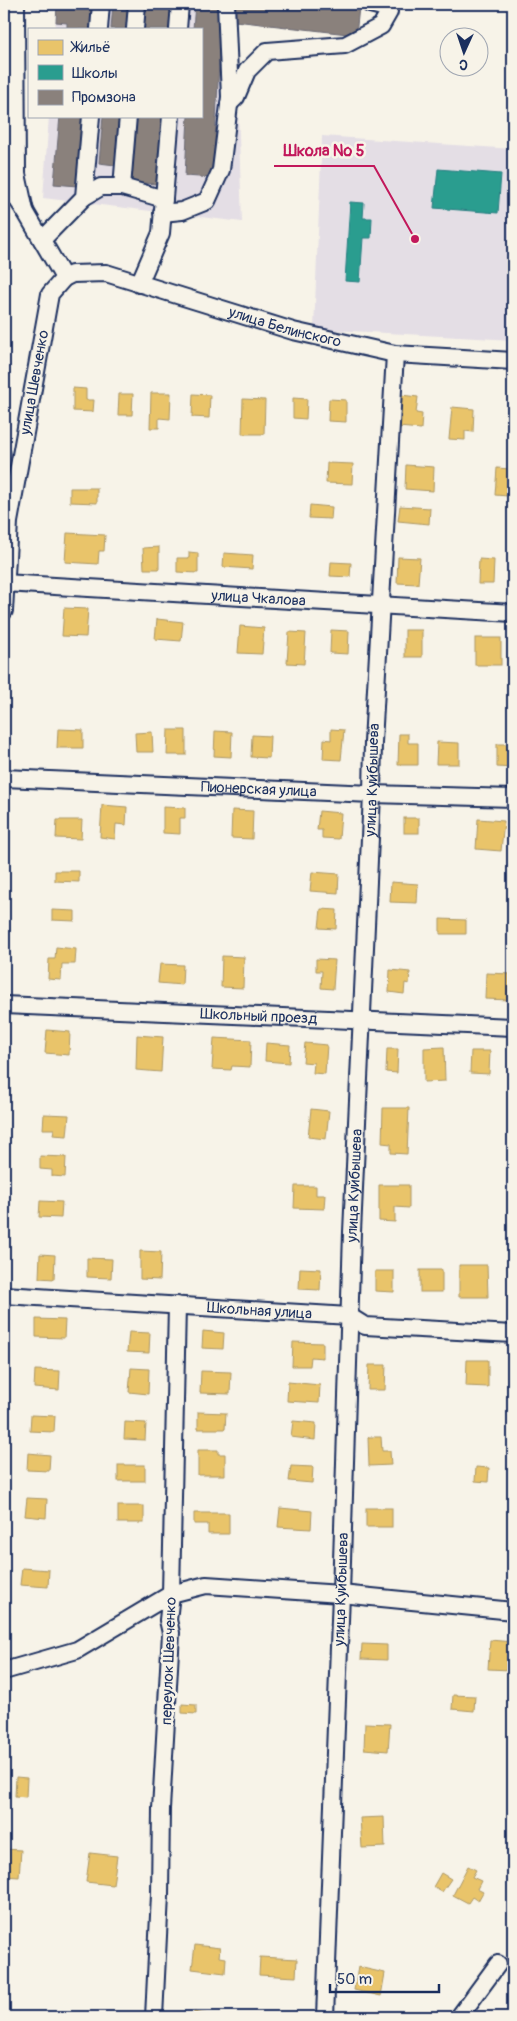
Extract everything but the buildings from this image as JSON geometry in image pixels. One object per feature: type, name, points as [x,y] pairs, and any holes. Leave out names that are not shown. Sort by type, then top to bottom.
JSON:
[{"type":"street","points":[[16,4],[17,174],[25,211]]},
{"type":"street","points":[[17,20],[29,4]]},
{"type":"street","points":[[99,28],[102,4]]},
{"type":"street","points":[[135,28],[137,4]]},
{"type":"street","points":[[178,28],[180,4]]},
{"type":"street","points":[[42,240],[84,197],[101,187],[122,187],[163,206],[182,210],[207,201],[221,170],[229,104],[226,4]]},
{"type":"street","points":[[229,104],[236,97],[247,71],[267,51],[345,45],[381,26],[389,12],[382,7],[370,4]]},
{"type":"street","points":[[84,197],[91,118]]},
{"type":"street","points":[[122,187],[128,118]]},
{"type":"street","points":[[138,284],[161,233],[171,118]]},
{"type":"street","points":[[4,178],[64,278]]},
{"type":"street","points":[[4,199],[25,211]]},
{"type":"street","name":"улица Белинского","points":[[64,278],[72,274],[106,273],[293,332],[395,354],[513,361]]},
{"type":"street","name":"улица Шевченко","points":[[4,611],[4,583],[9,522],[50,294],[64,278]]},
{"type":"street","name":"улица Куйбышева","points":[[325,2017],[341,1594],[349,1316],[380,605],[395,354]]},
{"type":"street","name":"улица Чкалова","points":[[4,583],[513,613]]},
{"type":"street","name":"Пионерская улица","points":[[4,778],[372,794],[513,798]]},
{"type":"street","name":"Школьный проезд","points":[[4,1005],[513,1027]]},
{"type":"street","name":"Школьная улица","points":[[4,1296],[349,1316],[365,1326],[513,1334]]},
{"type":"street","name":"переулок Шевченко","points":[[154,2017],[160,1895],[160,1809],[171,1633],[168,1620],[171,1594],[177,1305]]},
{"type":"street","points":[[4,1671],[77,1650],[171,1594],[206,1585],[341,1594],[513,1611]]},
{"type":"street","points":[[459,2017],[498,1964]]},
{"type":"shaded area","points":[[57,4],[359,4],[356,35],[235,21],[242,222],[43,198],[49,118],[202,118],[202,28],[55,28]]},
{"type":"shaded area","points":[[322,136],[513,149],[513,340],[314,329]]},
{"type":"place","name":"Школа № 5","points":[[415,239]]}]
